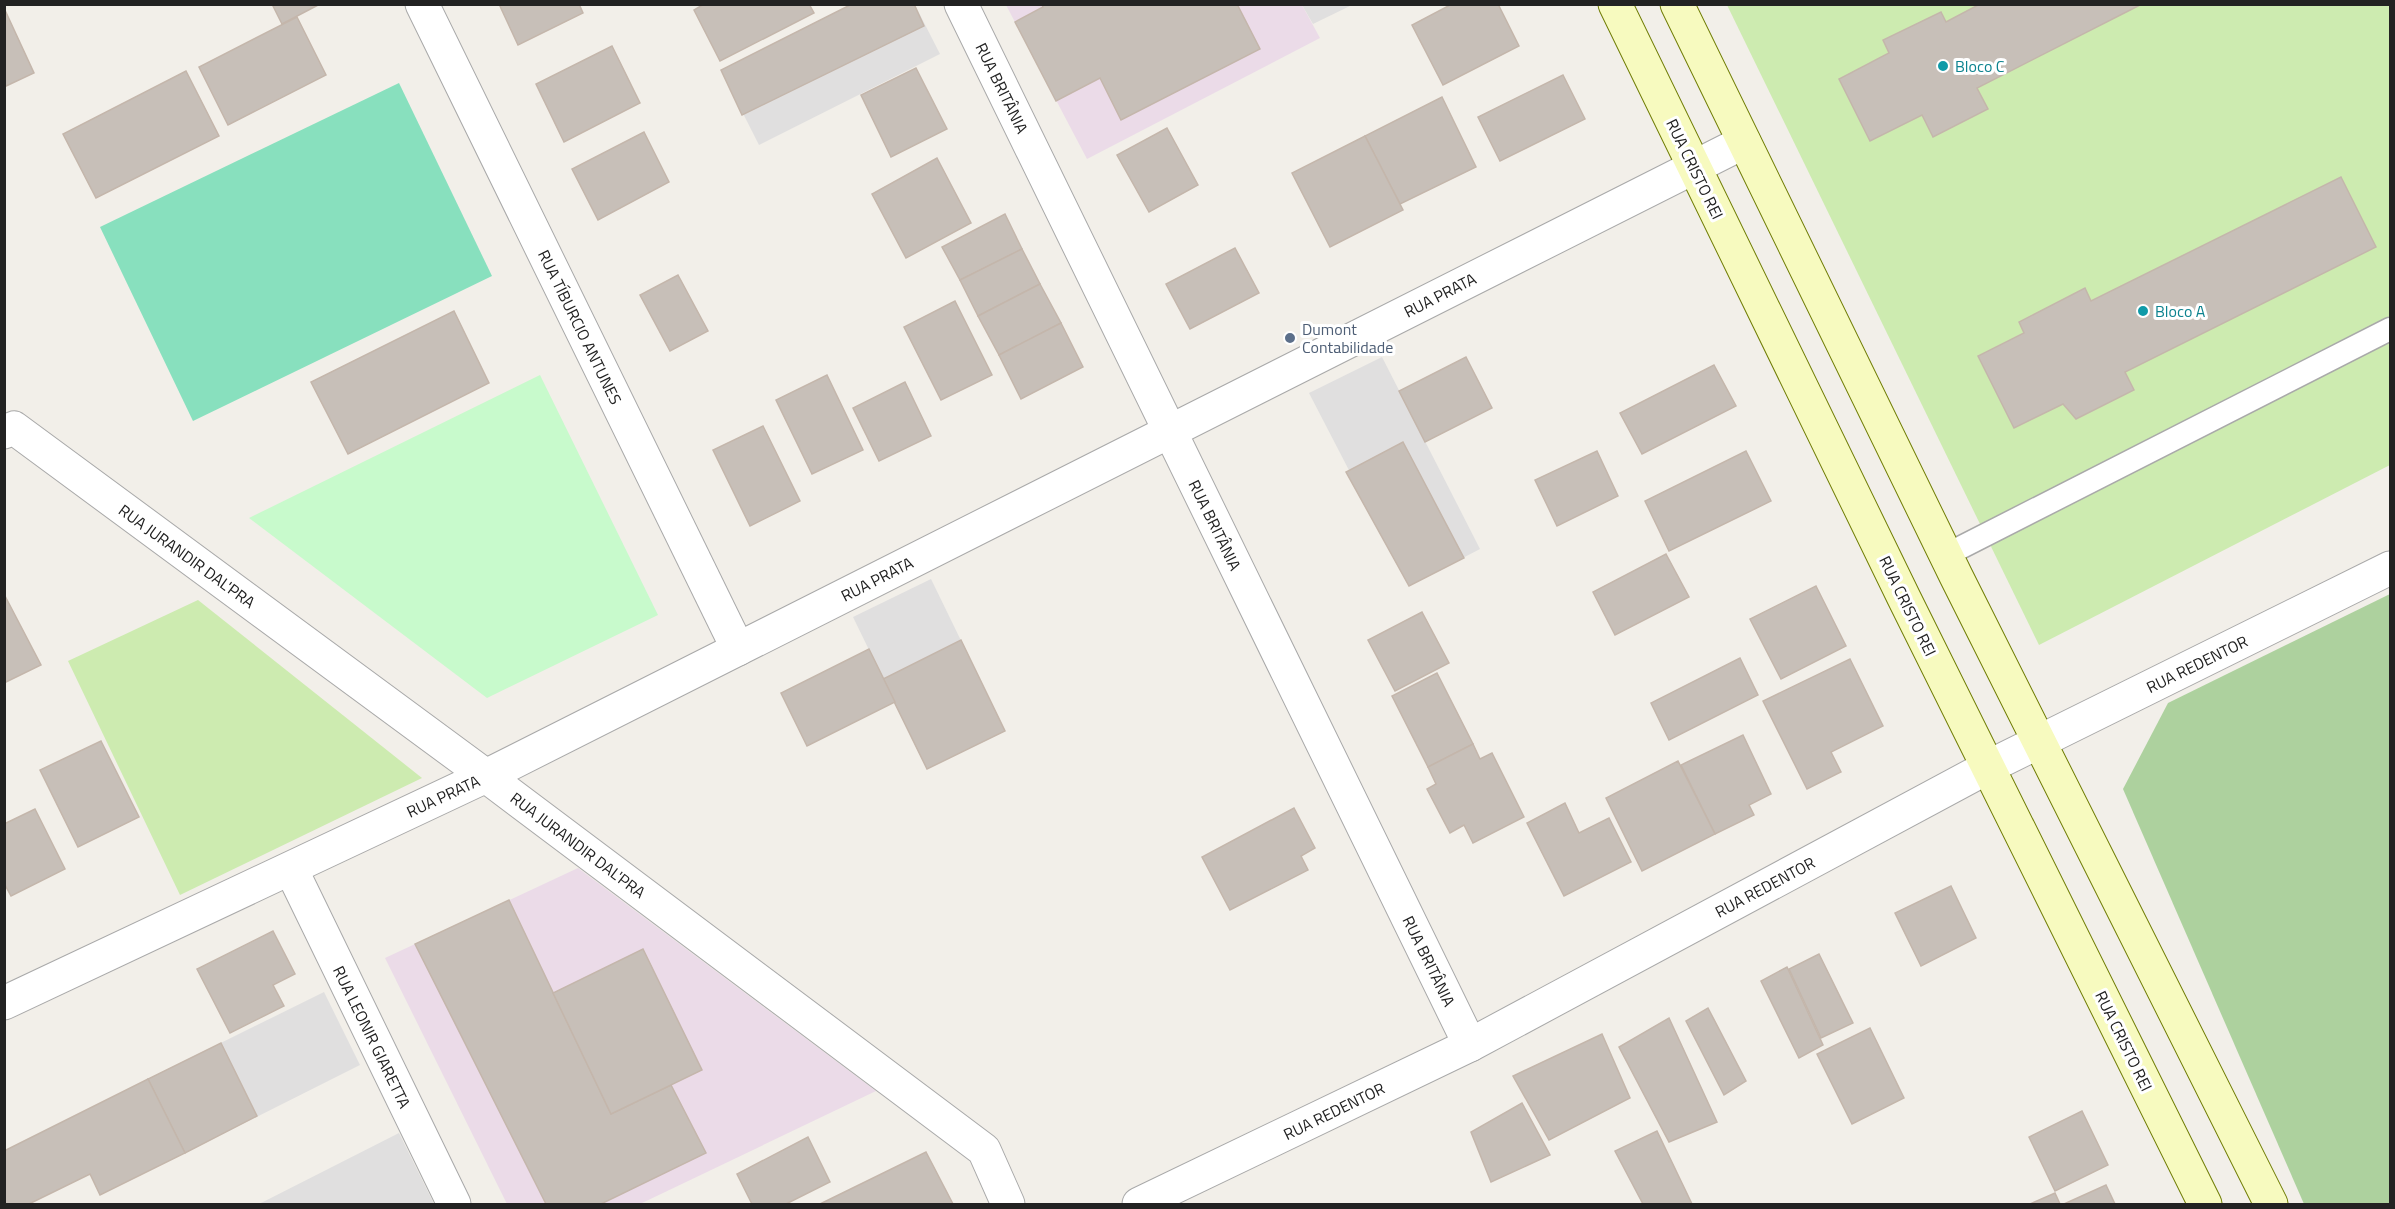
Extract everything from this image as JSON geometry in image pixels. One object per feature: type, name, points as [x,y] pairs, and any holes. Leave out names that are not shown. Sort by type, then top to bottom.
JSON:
[{"type":"street","name":"RUA TÍBURCIO ANTUNES","points":[[422,4],[738,649]]},
{"type":"street","name":"RUA BRITÂNIA","points":[[961,4],[1470,1045]]},
{"type":"street","name":"RUA CRISTO REI","points":[[1615,4],[1988,767],[2205,1204]]},
{"type":"street","points":[[1677,4],[1946,555],[2271,1204]]},
{"type":"street","name":"RUA PRATA","points":[[4,1003],[486,776],[1744,142]]},
{"type":"street","name":"RUA JURANDIR DAL'PRA","points":[[4,432],[14,428],[486,776],[984,1150],[1008,1204]]},
{"type":"street","name":"RUA REDENTOR","points":[[1139,1204],[1470,1045],[1988,767],[2391,568]]},
{"type":"street","name":"RUA LEONIR GIARETTA","points":[[291,869],[454,1204]]},
{"type":"lane","points":[[1946,555],[2391,329]]},
{"type":"shaded area","points":[[852,5],[915,5],[940,54],[759,145],[721,70]]},
{"type":"shaded area","points":[[1006,5],[1302,5],[1320,38],[1087,159]]},
{"type":"shaded area","points":[[1302,5],[1352,5],[1313,24]]},
{"type":"shaded area","points":[[1382,357],[1480,549],[1409,586],[1309,393]]},
{"type":"shaded area","points":[[931,579],[1005,731],[927,769],[853,617]]},
{"type":"shaded area","points":[[578,868],[876,1091],[640,1204],[507,1204],[385,958]]},
{"type":"shaded area","points":[[324,992],[360,1065],[185,1153],[148,1079]]},
{"type":"shaded area","points":[[399,1133],[434,1204],[258,1204],[263,1202]]},
{"type":"green space","points":[[1727,5],[2390,5],[2390,465],[2039,645]]},
{"type":"green space","points":[[399,83],[492,276],[193,421],[100,227]]},
{"type":"green space","points":[[540,375],[658,615],[487,698],[249,518]]},
{"type":"green space","points":[[2390,594],[2390,1204],[2304,1204],[2123,789],[2168,703]]},
{"type":"green space","points":[[198,600],[422,778],[180,895],[68,661]]},
{"type":"building","points":[[272,4],[320,4],[282,24]]},
{"type":"building","points":[[499,4],[579,4],[583,13],[518,45]]},
{"type":"building","points":[[704,4],[809,4],[814,13],[720,61],[694,10]]},
{"type":"building","points":[[852,4],[914,4],[924,26],[742,115],[721,70]]},
{"type":"building","points":[[1042,4],[1237,4],[1260,49],[1121,120],[1100,78],[1056,101],[1015,22],[1043,7]]},
{"type":"building","points":[[1452,4],[1498,4],[1519,46],[1443,85],[1412,25]]},
{"type":"building","name":"Bloco C","points":[[1980,4],[2142,4],[1977,88],[1988,109],[1933,137],[1922,115],[1870,141],[1839,79],[1889,53],[1883,40],[1941,12],[1946,22]]},
{"type":"building","points":[[4,8],[34,73],[4,87]]},
{"type":"building","points":[[297,17],[326,75],[228,125],[199,67]]},
{"type":"building","points":[[612,46],[640,103],[564,142],[536,84]]},
{"type":"building","points":[[916,68],[947,129],[891,157],[861,95]]},
{"type":"building","points":[[186,71],[219,136],[96,198],[63,134]]},
{"type":"building","points":[[1563,75],[1585,119],[1500,161],[1478,117]]},
{"type":"building","points":[[1442,97],[1476,167],[1400,204],[1365,136]]},
{"type":"building","points":[[1167,128],[1198,185],[1149,212],[1117,155]]},
{"type":"building","points":[[644,132],[669,182],[598,220],[572,169]]},
{"type":"building","points":[[1365,136],[1403,210],[1330,247],[1292,173]]},
{"type":"building","points":[[937,158],[971,223],[906,258],[872,194]]},
{"type":"building","name":"Bloco A","points":[[2341,177],[2376,247],[2125,372],[2134,390],[2076,419],[2063,404],[2014,428],[1978,356],[2024,333],[2019,322],[2085,288],[2091,301]]},
{"type":"building","points":[[1005,214],[1022,249],[960,280],[942,247]]},
{"type":"building","points":[[1235,248],[1259,293],[1190,329],[1166,284]]},
{"type":"building","points":[[1022,249],[1040,284],[978,316],[960,280]]},
{"type":"building","points":[[678,275],[708,331],[670,351],[640,295]]},
{"type":"building","points":[[1040,284],[1061,323],[999,355],[978,316]]},
{"type":"building","points":[[955,301],[992,375],[941,400],[904,327]]},
{"type":"building","points":[[454,311],[489,383],[348,454],[311,382]]},
{"type":"building","points":[[1061,323],[1083,367],[1021,399],[999,355]]},
{"type":"building","points":[[1466,357],[1492,408],[1425,442],[1399,391]]},
{"type":"building","points":[[1714,365],[1736,406],[1642,454],[1620,413]]},
{"type":"building","points":[[827,375],[863,450],[812,474],[776,400]]},
{"type":"building","points":[[905,382],[931,436],[879,461],[853,408]]},
{"type":"building","points":[[763,426],[800,501],[750,526],[713,450]]},
{"type":"building","points":[[1403,442],[1464,558],[1409,586],[1346,472]]},
{"type":"building","points":[[1597,451],[1618,496],[1557,526],[1535,480]]},
{"type":"building","points":[[1746,451],[1771,501],[1669,551],[1645,501]]},
{"type":"building","points":[[1666,554],[1689,597],[1615,635],[1593,592]]},
{"type":"building","points":[[1816,586],[1846,646],[1781,679],[1750,619]]},
{"type":"building","points":[[4,594],[41,665],[4,683]]},
{"type":"building","points":[[1422,612],[1449,663],[1395,691],[1368,640]]},
{"type":"building","points":[[961,640],[1005,731],[927,769],[883,679]]},
{"type":"building","points":[[869,649],[895,702],[807,746],[781,693]]},
{"type":"building","points":[[1740,658],[1758,695],[1669,740],[1651,703]]},
{"type":"building","points":[[1850,659],[1883,726],[1831,752],[1841,772],[1807,789],[1763,701]]},
{"type":"building","points":[[1437,673],[1473,744],[1428,767],[1392,696]]},
{"type":"building","points":[[1743,735],[1771,794],[1749,805],[1754,815],[1715,834],[1681,765]]},
{"type":"building","points":[[101,741],[139,817],[78,847],[40,770]]},
{"type":"building","points":[[1473,744],[1480,759],[1492,753],[1524,817],[1473,843],[1464,825],[1450,833],[1427,789],[1436,784],[1428,767]]},
{"type":"building","points":[[1678,761],[1715,834],[1642,871],[1606,798]]},
{"type":"building","points":[[1565,803],[1579,833],[1609,818],[1631,862],[1564,896],[1527,823]]},
{"type":"building","points":[[1294,808],[1315,848],[1301,856],[1308,870],[1230,910],[1202,857]]},
{"type":"building","points":[[35,809],[65,869],[11,896],[4,883],[4,824]]},
{"type":"building","points":[[1951,886],[1976,938],[1921,966],[1895,913]]},
{"type":"building","points":[[509,900],[611,1114],[671,1085],[706,1153],[601,1204],[546,1204],[415,944]]},
{"type":"building","points":[[273,931],[295,974],[273,985],[284,1006],[230,1033],[197,969]]},
{"type":"building","points":[[643,949],[702,1070],[611,1114],[553,993]]},
{"type":"building","points":[[1819,954],[1853,1023],[1821,1038],[1789,969]]},
{"type":"building","points":[[1787,967],[1823,1045],[1799,1058],[1761,981]]},
{"type":"building","points":[[1708,1008],[1746,1081],[1724,1095],[1686,1021]]},
{"type":"building","points":[[1669,1018],[1717,1122],[1669,1142],[1619,1047]]},
{"type":"building","points":[[1870,1028],[1904,1098],[1852,1124],[1817,1054]]},
{"type":"building","points":[[1602,1034],[1630,1098],[1549,1140],[1513,1076]]},
{"type":"building","points":[[221,1043],[257,1116],[185,1153],[148,1079]]},
{"type":"building","points":[[148,1079],[185,1153],[100,1195],[90,1174],[29,1204],[4,1204],[4,1151]]},
{"type":"building","points":[[1522,1103],[1550,1155],[1491,1182],[1471,1132]]},
{"type":"building","points":[[2082,1111],[2108,1165],[2055,1191],[2029,1137]]},
{"type":"building","points":[[1657,1131],[1692,1204],[1643,1204],[1615,1151]]},
{"type":"building","points":[[808,1137],[830,1182],[786,1204],[752,1204],[737,1174]]},
{"type":"building","points":[[926,1152],[953,1204],[820,1204]]},
{"type":"building","points":[[2106,1185],[2115,1204],[2064,1204]]},
{"type":"building","points":[[2055,1193],[2060,1204],[2030,1204]]},
{"type":"place","name":"Bloco C","points":[[1943,66]]},
{"type":"place","name":"Bloco A","points":[[2143,311]]},
{"type":"place","name":"Dumont Contabilidade","points":[[1290,338]]}]
